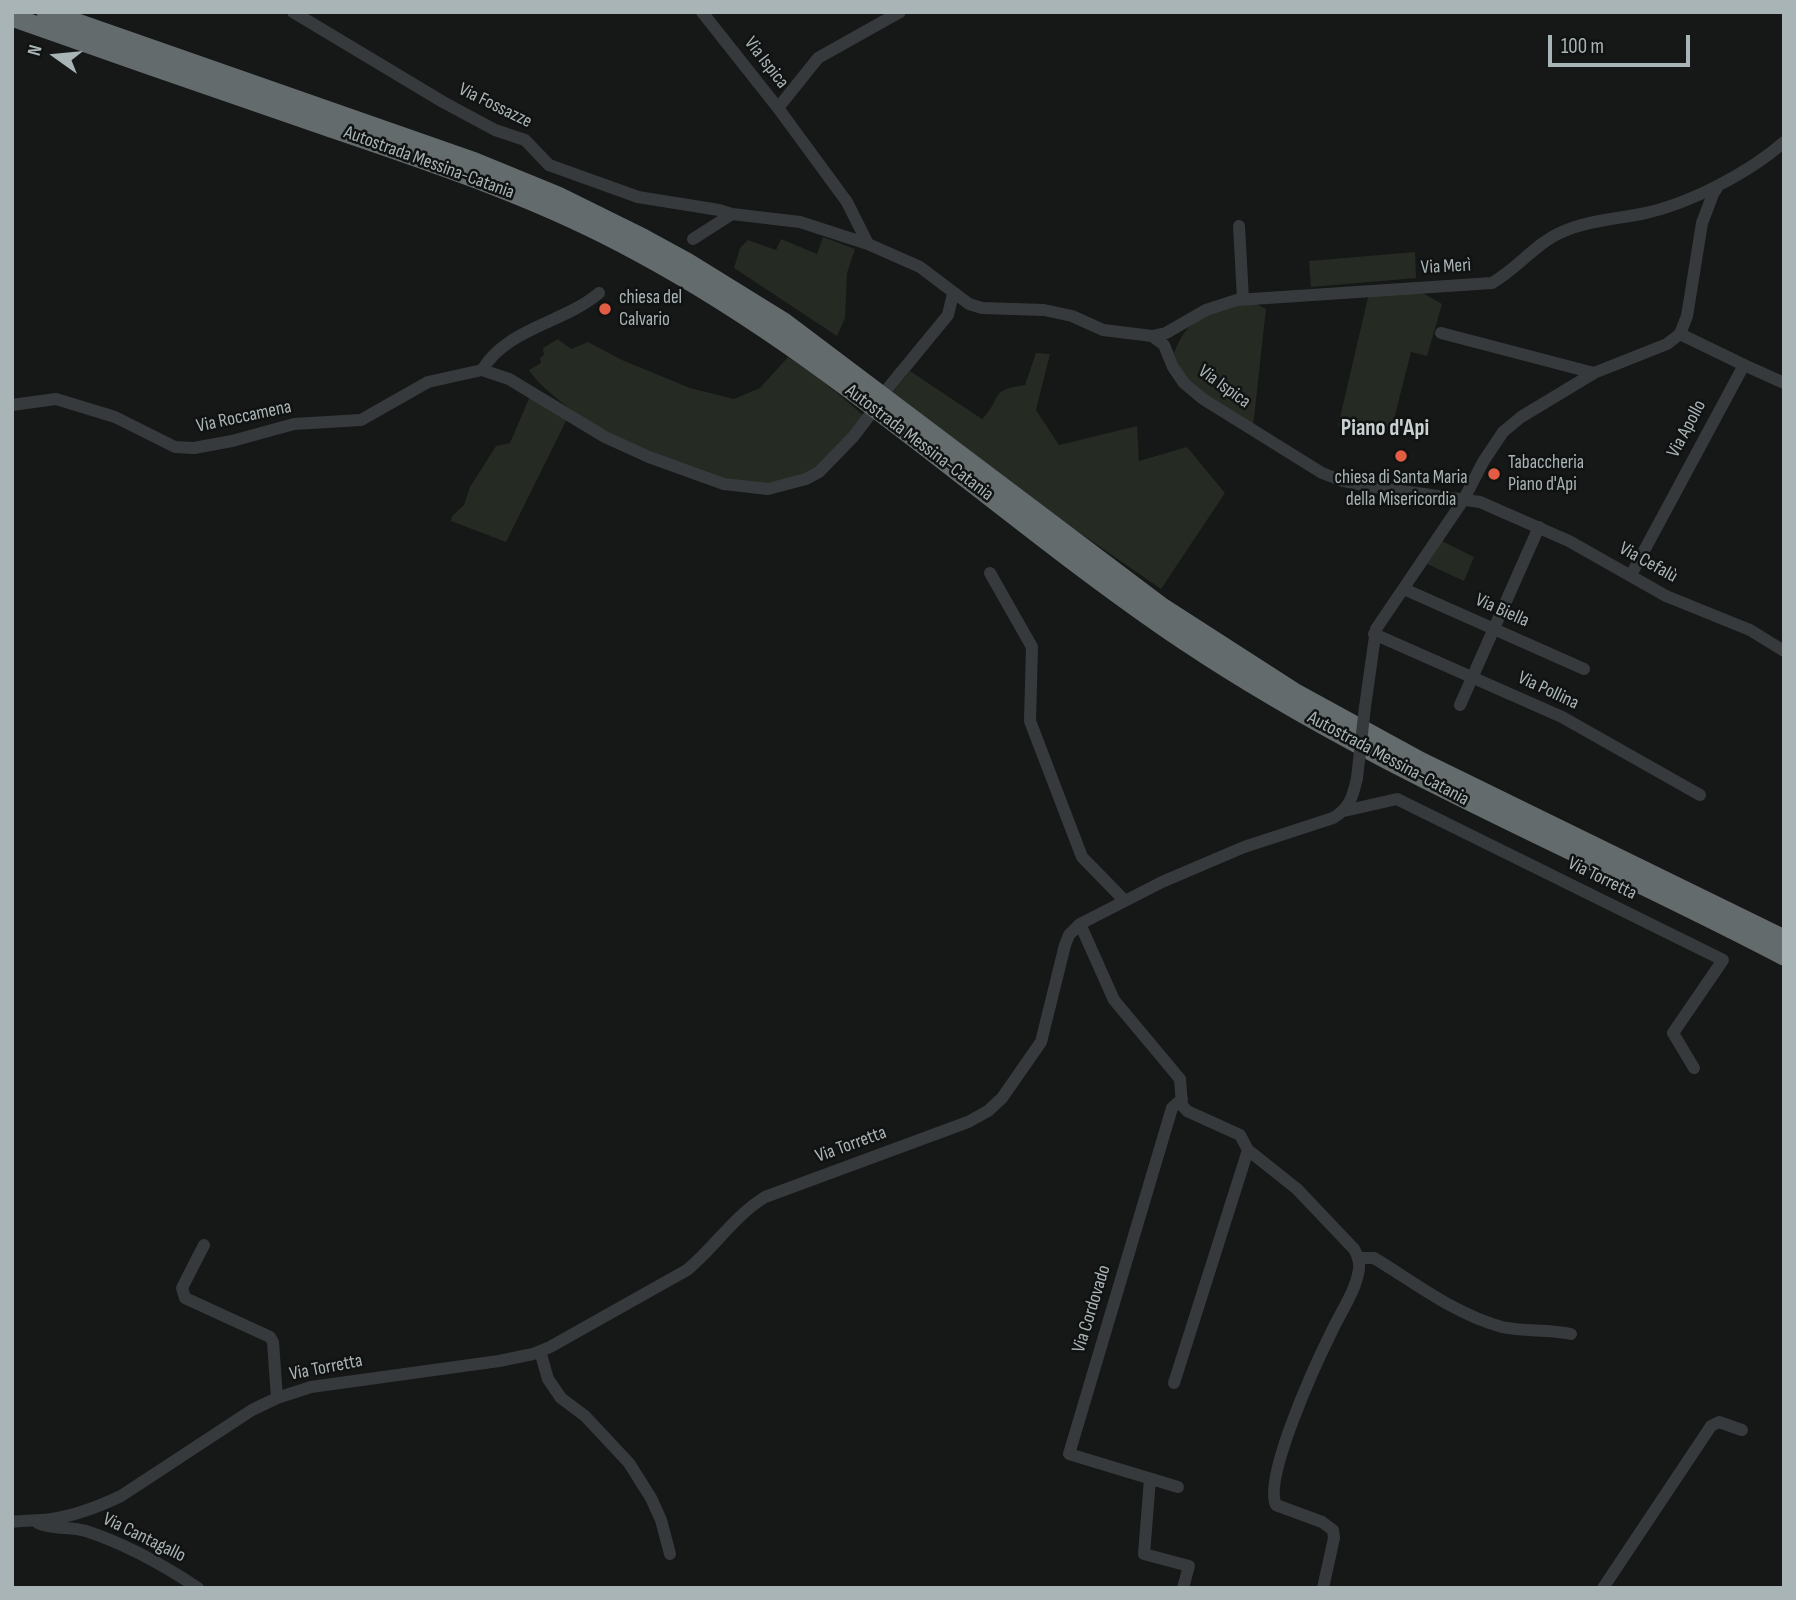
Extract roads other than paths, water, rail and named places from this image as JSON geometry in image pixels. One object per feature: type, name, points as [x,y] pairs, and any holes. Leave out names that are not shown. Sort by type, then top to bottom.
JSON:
[{"type":"highway","name":"Autostrada Messina-Catania","points":[[46,12],[475,162],[558,196],[643,238],[784,322],[1162,607],[1294,692],[1420,761],[1784,939]]},
{"type":"highway","name":"Autostrada Messina-Catania","points":[[12,17],[470,176],[550,209],[637,251],[776,335],[1153,619],[1288,706],[1412,774],[1784,956]]},
{"type":"street","name":"Via Fossazze","points":[[293,12],[443,102],[495,130],[525,140],[549,165],[638,197],[732,214]]},
{"type":"street","name":"Via Ispica","points":[[702,12],[778,108],[847,202],[868,244]]},
{"type":"street","points":[[778,108],[824,53],[900,12]]},
{"type":"street","name":"Via Merì","points":[[1177,328],[1221,304],[1243,299],[1492,282],[1504,276],[1560,232],[1685,203],[1760,162],[1784,142]]},
{"type":"street","points":[[1345,811],[1353,797],[1357,778],[1374,634],[1464,499],[1483,461],[1503,432],[1521,417],[1594,373],[1667,344],[1680,334],[1686,316],[1702,223],[1713,194],[1721,182]]},
{"type":"street","points":[[1685,203],[1696,206],[1700,211],[1702,223]]},
{"type":"street","points":[[693,239],[732,214]]},
{"type":"street","name":"Via Ispica","points":[[732,214],[800,222],[868,244],[920,267],[953,294],[982,308],[1051,311],[1072,316],[1103,330],[1152,336],[1166,350],[1184,383],[1203,399],[1322,472],[1343,481],[1464,499],[1494,508]]},
{"type":"street","points":[[1239,226],[1243,299]]},
{"type":"street","points":[[599,293],[584,306],[512,341],[494,355],[482,370],[509,379],[605,437],[644,455],[724,484],[745,488],[768,489],[806,480],[832,461],[869,416]]},
{"type":"street","points":[[948,315],[953,294]]},
{"type":"street","points":[[888,388],[948,315],[969,304]]},
{"type":"street","points":[[1166,350],[1193,318]]},
{"type":"street","points":[[1166,350],[1177,328]]},
{"type":"street","points":[[1152,336],[1177,328]]},
{"type":"street","points":[[1441,332],[1594,373]]},
{"type":"street","points":[[1680,334],[1784,383]]},
{"type":"street","name":"Via Apollo","points":[[1631,575],[1744,365]]},
{"type":"street","name":"Via Roccamena","points":[[12,405],[56,399],[115,417],[175,447],[194,448],[232,442],[294,424],[361,420],[428,382],[482,370]]},
{"type":"street","name":"Via Cefalù","points":[[1494,508],[1569,541],[1666,596],[1750,630],[1784,651]]},
{"type":"street","points":[[1460,705],[1539,527]]},
{"type":"street","points":[[990,573],[1032,647],[1030,721],[1082,857],[1125,901]]},
{"type":"street","name":"Via Biella","points":[[1404,589],[1584,669]]},
{"type":"street","name":"Via Pollina","points":[[1374,634],[1562,717],[1700,795]]},
{"type":"street","name":"Via Torretta","points":[[14,1522],[78,1514],[121,1496],[252,1410],[277,1398],[311,1387],[499,1361],[540,1351],[687,1270],[708,1253],[749,1207],[765,1197],[968,1122],[989,1111],[1002,1098],[1041,1042],[1065,945],[1069,935],[1080,924],[1162,882],[1244,847],[1333,818],[1345,811],[1397,799],[1723,960],[1673,1033],[1694,1068]]},
{"type":"street","points":[[1080,924],[1114,1000],[1180,1079],[1182,1105],[1187,1111],[1240,1135],[1248,1150],[1297,1188],[1354,1249],[1359,1258],[1356,1281],[1282,1448],[1272,1489],[1276,1505],[1322,1522],[1333,1530],[1334,1538],[1323,1588]]},
{"type":"street","name":"Via Cordovado","points":[[1178,1487],[1069,1454],[1172,1108],[1182,1099]]},
{"type":"street","points":[[1174,1383],[1248,1150]]},
{"type":"street","name":"Via Torretta","points":[[204,1245],[182,1288],[185,1298],[270,1337],[273,1342],[277,1398]]},
{"type":"street","points":[[1359,1258],[1374,1258],[1481,1320],[1504,1328],[1544,1329],[1571,1334]]},
{"type":"street","points":[[540,1351],[548,1379],[561,1398],[585,1416],[629,1463],[661,1520],[670,1554]]},
{"type":"street","points":[[1603,1588],[1711,1426],[1719,1422],[1742,1430]]},
{"type":"street","points":[[1150,1479],[1144,1554],[1189,1566],[1183,1588]]},
{"type":"street","name":"Via Cantagallo","points":[[31,1520],[45,1527],[75,1528],[88,1532],[153,1561],[198,1588]]},
{"type":"place","name":"chiesa del Calvario","points":[[605,309]]},
{"type":"place","name":"chiesa di Santa Maria della Misericordia","points":[[1401,456]]},
{"type":"place","name":"Tabaccheria Piano d'Api","points":[[1494,474]]},
{"type":"district","name":"Piano d'Api","points":[[1385,429]]}]
